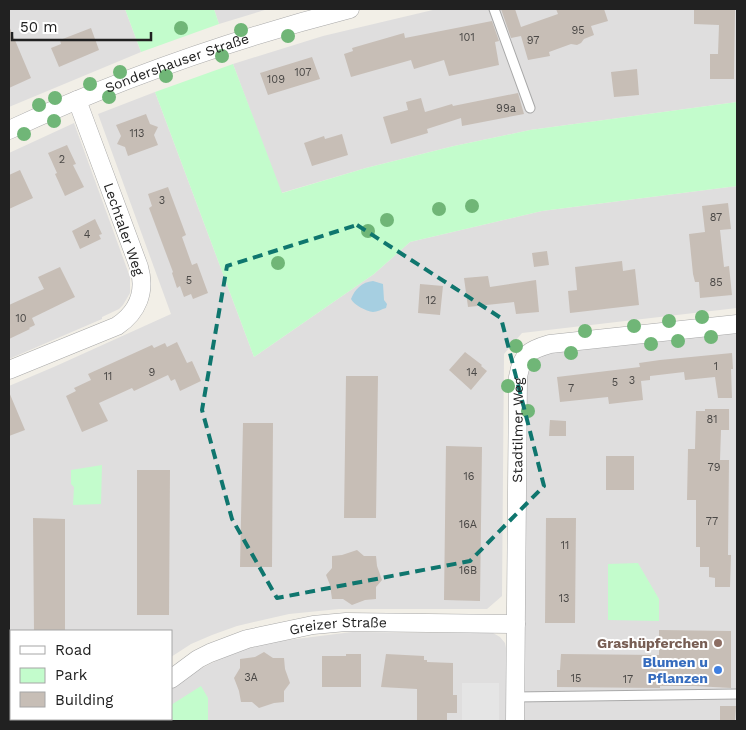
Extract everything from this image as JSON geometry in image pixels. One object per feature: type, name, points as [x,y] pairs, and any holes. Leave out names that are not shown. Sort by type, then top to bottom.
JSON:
[{"type":"street","name":"Sondershauser Straße","points":[[9,130],[77,100],[158,68],[292,24],[350,9]]},
{"type":"street","name":"Lechtaler Weg","points":[[9,370],[117,326],[130,316],[142,292],[139,267],[77,100]]},
{"type":"street","name":"Stadtilmer Weg","points":[[515,721],[518,377],[524,356],[535,348],[550,344],[737,324]]},
{"type":"street","name":"Greizer Straße","points":[[172,678],[198,659],[210,653],[248,639],[312,625],[346,622],[516,624]]},
{"type":"lane","points":[[494,9],[530,108]]},
{"type":"lane","points":[[515,697],[737,694]]},
{"type":"highlighted area","points":[[357,225],[501,318],[544,486],[470,561],[277,598],[232,519],[202,410],[227,266]]},
{"type":"shaded area","points":[[9,9],[125,9],[141,52],[9,107]]},
{"type":"shaded area","points":[[214,9],[268,9],[219,24]]},
{"type":"shaded area","points":[[437,9],[737,9],[737,102],[530,130],[454,146],[366,168],[281,193],[233,64],[323,36]]},
{"type":"shaded area","points":[[155,92],[254,357],[374,274],[410,242],[542,211],[737,186],[737,308],[522,333],[504,354],[502,596],[487,609],[339,609],[289,614],[237,626],[212,635],[191,644],[172,656],[172,630],[10,630],[10,720],[112,720],[9,721],[9,386],[171,314],[98,114]]},
{"type":"shaded area","points":[[74,123],[130,277],[130,293],[119,309],[102,317],[102,319],[9,359],[9,153]]},
{"type":"shaded area","points":[[737,331],[737,721],[523,721],[526,380],[530,367],[539,357],[551,352]]},
{"type":"shaded area","points":[[352,632],[493,633],[505,643],[507,653],[507,721],[143,721],[172,720],[172,688],[194,672],[224,657],[249,648],[280,641]]},
{"type":"shaded area","points":[[462,683],[499,683],[499,721],[462,721]]},
{"type":"green space","points":[[125,9],[214,9],[219,24],[141,52]]},
{"type":"green space","points":[[233,64],[282,193],[366,168],[454,146],[530,130],[737,102],[737,186],[542,211],[410,242],[374,274],[254,357],[155,92]]},
{"type":"green space","points":[[102,465],[101,504],[73,505],[74,487],[71,484],[71,470]]},
{"type":"green space","points":[[638,563],[659,599],[659,621],[608,620],[608,564]]},
{"type":"green space","points":[[201,686],[208,698],[208,721],[174,721],[172,718],[172,704]]},
{"type":"water","points":[[373,281],[383,284],[384,300],[387,304],[386,308],[376,312],[361,307],[351,299],[359,287]]},
{"type":"building","points":[[501,9],[515,9],[521,27],[558,14],[556,9],[604,9],[608,21],[591,26],[594,35],[584,39],[577,45],[571,44],[549,52],[550,56],[528,60],[521,36],[511,38]]},
{"type":"building","points":[[694,9],[735,9],[734,79],[710,79],[710,54],[718,54],[719,25],[694,24]]},
{"type":"building","points":[[492,21],[499,41],[495,42],[499,65],[449,76],[444,60],[414,69],[411,60],[351,77],[344,54],[353,51],[352,48],[404,33],[405,38]]},
{"type":"building","points":[[9,26],[31,78],[9,88]]},
{"type":"building","points":[[91,28],[99,50],[59,67],[51,48],[61,44],[60,40]]},
{"type":"building","points":[[312,57],[320,79],[268,95],[260,73]]},
{"type":"building","points":[[637,69],[639,95],[614,97],[611,72]]},
{"type":"building","points":[[518,93],[524,114],[462,126],[461,118],[427,129],[428,133],[391,144],[383,117],[408,110],[406,102],[421,98],[425,112],[452,104],[453,106]]},
{"type":"building","points":[[146,114],[150,124],[158,127],[154,135],[158,145],[128,156],[125,147],[117,144],[121,136],[116,125]]},
{"type":"building","points":[[342,134],[348,155],[312,166],[304,143],[324,136],[325,139]]},
{"type":"building","points":[[67,145],[76,164],[73,165],[84,187],[65,196],[48,153]]},
{"type":"building","points":[[20,170],[33,198],[9,209],[9,175]]},
{"type":"building","points":[[168,187],[186,235],[182,237],[192,265],[197,263],[208,293],[193,299],[191,294],[184,297],[180,286],[177,288],[173,272],[149,208],[152,206],[148,194]]},
{"type":"building","points":[[728,203],[731,229],[720,230],[724,267],[729,266],[732,295],[700,298],[699,282],[695,282],[693,274],[689,234],[705,232],[702,206]]},
{"type":"building","points":[[95,219],[102,234],[99,235],[101,239],[80,249],[72,231]]},
{"type":"building","points":[[547,251],[549,265],[534,267],[532,253]]},
{"type":"building","points":[[622,261],[623,271],[635,269],[639,305],[570,313],[568,291],[577,290],[575,267]]},
{"type":"building","points":[[60,267],[75,297],[32,318],[35,325],[9,339],[9,305],[44,289],[38,277]]},
{"type":"building","points":[[488,276],[490,287],[536,280],[539,312],[516,314],[514,302],[468,307],[464,278]]},
{"type":"building","points":[[420,284],[443,286],[440,315],[418,313]]},
{"type":"building","points":[[177,342],[187,363],[192,361],[201,381],[180,391],[175,379],[171,381],[168,375],[134,391],[132,388],[99,403],[108,421],[82,432],[66,396],[76,391],[74,388],[91,380],[88,374],[152,345],[154,348],[165,343],[167,347]]},
{"type":"building","points":[[465,352],[487,371],[471,390],[449,370]]},
{"type":"building","points":[[732,353],[732,398],[718,398],[715,377],[685,380],[684,372],[650,376],[650,380],[641,381],[643,400],[609,404],[608,397],[560,402],[557,377],[640,367],[639,363],[660,360]]},
{"type":"building","points":[[346,376],[378,376],[376,518],[344,518]]},
{"type":"building","points":[[9,392],[25,430],[9,436]]},
{"type":"building","points":[[705,409],[729,409],[729,430],[721,430],[720,460],[729,460],[728,555],[731,555],[730,587],[715,587],[715,578],[709,577],[709,567],[700,567],[700,547],[696,547],[696,500],[687,500],[688,449],[695,449],[696,411],[705,411]]},
{"type":"building","points":[[550,420],[566,421],[566,436],[549,436]]},
{"type":"building","points":[[243,423],[273,423],[272,567],[240,567]]},
{"type":"building","points":[[446,446],[482,447],[480,601],[444,600]]},
{"type":"building","points":[[606,456],[634,456],[634,490],[606,490]]},
{"type":"building","points":[[137,470],[170,470],[169,615],[137,615]]},
{"type":"building","points":[[33,518],[65,519],[65,630],[34,630]]},
{"type":"building","points":[[546,518],[576,518],[575,623],[545,623]]},
{"type":"building","points":[[357,550],[364,556],[376,556],[382,580],[376,587],[376,599],[365,600],[352,605],[343,599],[332,599],[326,575],[332,568],[332,556]]},
{"type":"building","points":[[659,630],[731,631],[731,688],[695,686],[660,686],[660,688],[557,687],[557,670],[560,670],[561,654],[659,655]]},
{"type":"building","points":[[264,652],[273,658],[284,658],[285,669],[290,683],[284,691],[284,702],[259,708],[252,702],[241,702],[234,678],[240,668],[240,659],[255,657]]},
{"type":"building","points":[[346,654],[361,654],[361,687],[322,687],[322,656],[346,656]]},
{"type":"building","points":[[386,654],[424,656],[424,660],[427,660],[427,662],[453,663],[453,695],[457,695],[457,713],[447,713],[447,721],[417,721],[417,689],[381,687]]},
{"type":"building","points":[[720,706],[736,706],[735,721],[720,721]]},
{"type":"place","name":"Grashüpferchen","points":[[718,643]]},
{"type":"place","name":"Blumen u Pflanzen","points":[[718,670]]}]
